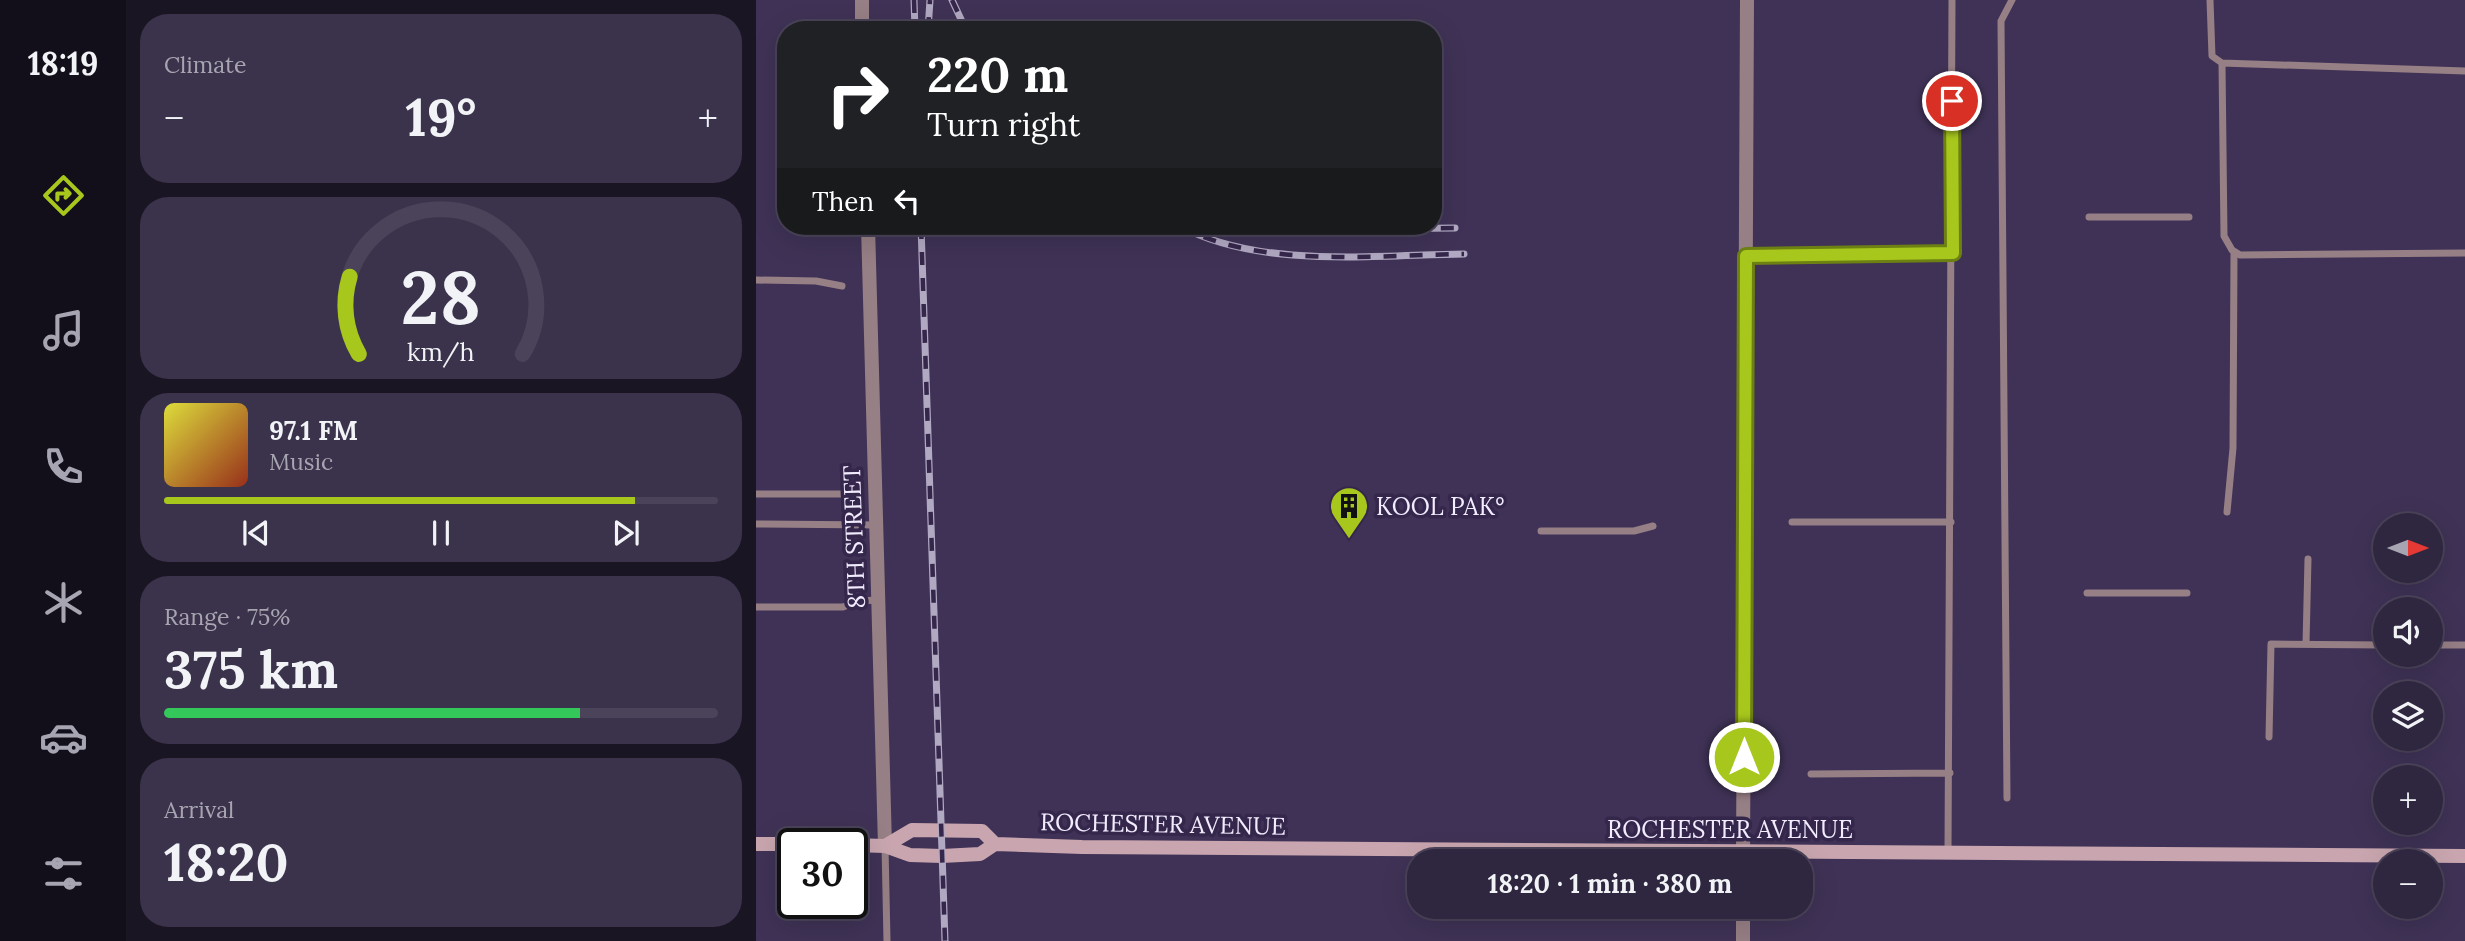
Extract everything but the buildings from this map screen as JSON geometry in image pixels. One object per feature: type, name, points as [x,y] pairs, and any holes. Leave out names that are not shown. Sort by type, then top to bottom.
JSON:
[{"type":"main road","name":"ROCHESTER AVENUE","points":[[885,846],[912,830],[982,831],[995,844]]},
{"type":"main road","points":[[756,844],[777,844]]},
{"type":"main road","name":"ROCHESTER AVENUE","points":[[868,845],[885,846],[910,855],[942,856],[980,854],[995,844],[1407,851]]},
{"type":"main road","name":"ROCHESTER AVENUE","points":[[1813,855],[1948,853],[2465,856]]},
{"type":"street","points":[[862,0],[862,21]]},
{"type":"street","points":[[1743,849],[1747,0]]},
{"type":"street","name":"8TH STREET","points":[[868,235],[885,846]]},
{"type":"street","points":[[1743,919],[1743,941]]},
{"type":"lane","points":[[1948,853],[1953,253],[1952,0]]},
{"type":"lane","points":[[2007,798],[2001,21],[2012,0]]},
{"type":"lane","points":[[2210,0],[2212,56],[2222,63],[2465,71]]},
{"type":"lane","points":[[2222,63],[2224,236],[2234,252],[2240,255],[2465,253]]},
{"type":"lane","points":[[2089,217],[2189,217]]},
{"type":"lane","points":[[2228,512],[2233,448],[2234,252]]},
{"type":"lane","points":[[1746,256],[1953,253]]},
{"type":"lane","points":[[756,280],[816,281],[842,286]]},
{"type":"lane","points":[[756,494],[845,494]]},
{"type":"lane","points":[[1792,522],[1951,522]]},
{"type":"lane","points":[[756,524],[876,525]]},
{"type":"lane","points":[[1541,531],[1634,531],[1653,526]]},
{"type":"lane","points":[[2306,644],[2308,559]]},
{"type":"lane","points":[[2087,593],[2187,593]]},
{"type":"lane","points":[[756,607],[843,607],[858,601],[878,600]]},
{"type":"lane","points":[[2269,737],[2271,644],[2373,645]]},
{"type":"lane","points":[[2443,645],[2465,645]]},
{"type":"lane","points":[[1811,774],[1950,772]]},
{"type":"lane","points":[[885,846],[887,941]]},
{"type":"railway","points":[[914,0],[915,21]]},
{"type":"railway","points":[[929,21],[930,0]]},
{"type":"railway","points":[[952,0],[962,21]]},
{"type":"railway","points":[[1442,228],[1455,228]]},
{"type":"railway","points":[[921,235],[945,941]]},
{"type":"railway","points":[[1200,235],[1245,249],[1282,254],[1357,257],[1464,254]]},
{"type":"place","name":"KOOL PAK°","points":[[1349,540]]},
{"type":"route","points":[[1744,757],[1746,256],[1953,253],[1952,101]]}]
